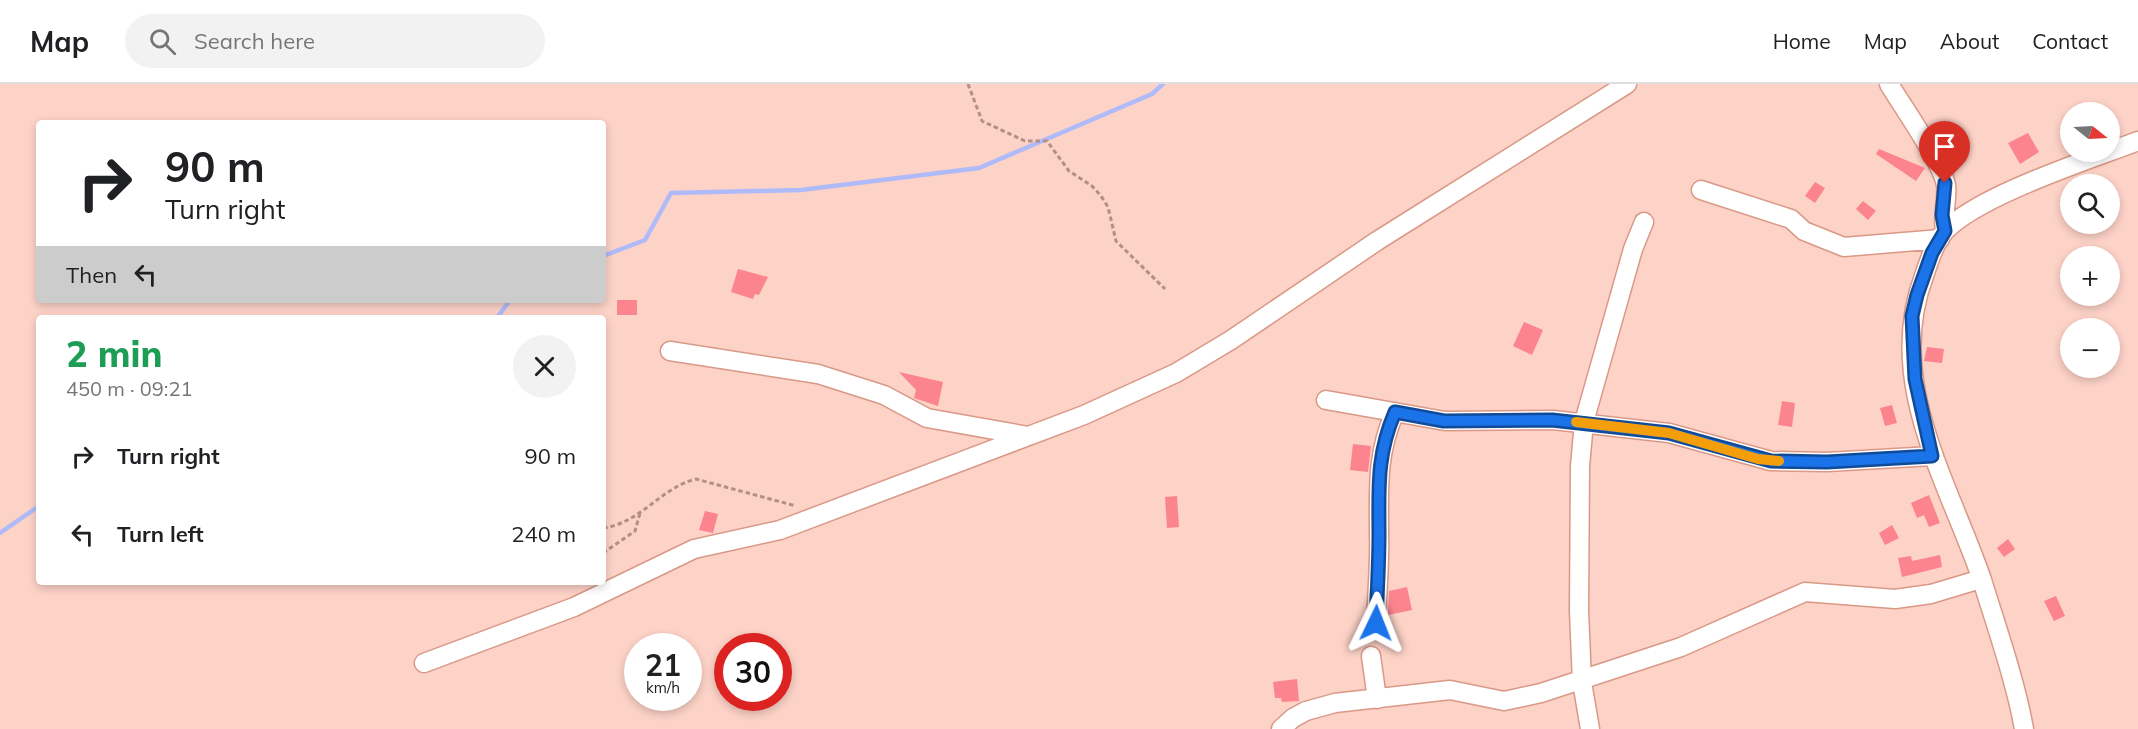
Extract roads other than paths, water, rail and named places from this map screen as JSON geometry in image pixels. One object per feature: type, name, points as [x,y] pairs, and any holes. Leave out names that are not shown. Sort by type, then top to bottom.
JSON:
[{"type":"street","points":[[424,663],[574,607],[694,549],[780,530],[1029,436],[1176,373],[1231,340],[1377,241],[1627,84]]},
{"type":"street","points":[[1889,84],[1917,128],[1945,183],[1942,235],[1917,295],[1912,316],[1915,379],[1932,456],[1981,579],[2024,729]]},
{"type":"street","points":[[1701,190],[1791,219],[1804,231],[1844,246],[1942,235],[1968,214],[1991,201],[2138,141]]},
{"type":"street","points":[[1590,729],[1582,682],[1579,519],[1584,422],[1633,249],[1644,222]]},
{"type":"street","points":[[670,351],[818,374],[884,395],[927,418],[1029,436]]},
{"type":"street","points":[[1326,400],[1444,421],[1584,422],[1682,435],[1771,461],[1827,462],[1932,456]]},
{"type":"street","points":[[1376,623],[1379,533],[1377,489],[1382,454],[1395,412]]},
{"type":"street","points":[[1281,729],[1293,718],[1320,706],[1450,690],[1504,701],[1582,682],[1689,644],[1805,592],[1895,599],[1931,594],[1981,579]]},
{"type":"street","points":[[1371,656],[1377,699]]},
{"type":"waterway","points":[[606,255],[645,240],[671,193],[801,190],[979,168],[1152,94],[1163,84]]},
{"type":"waterway","points":[[499,315],[508,303]]},
{"type":"waterway","points":[[0,533],[36,508]]}]
